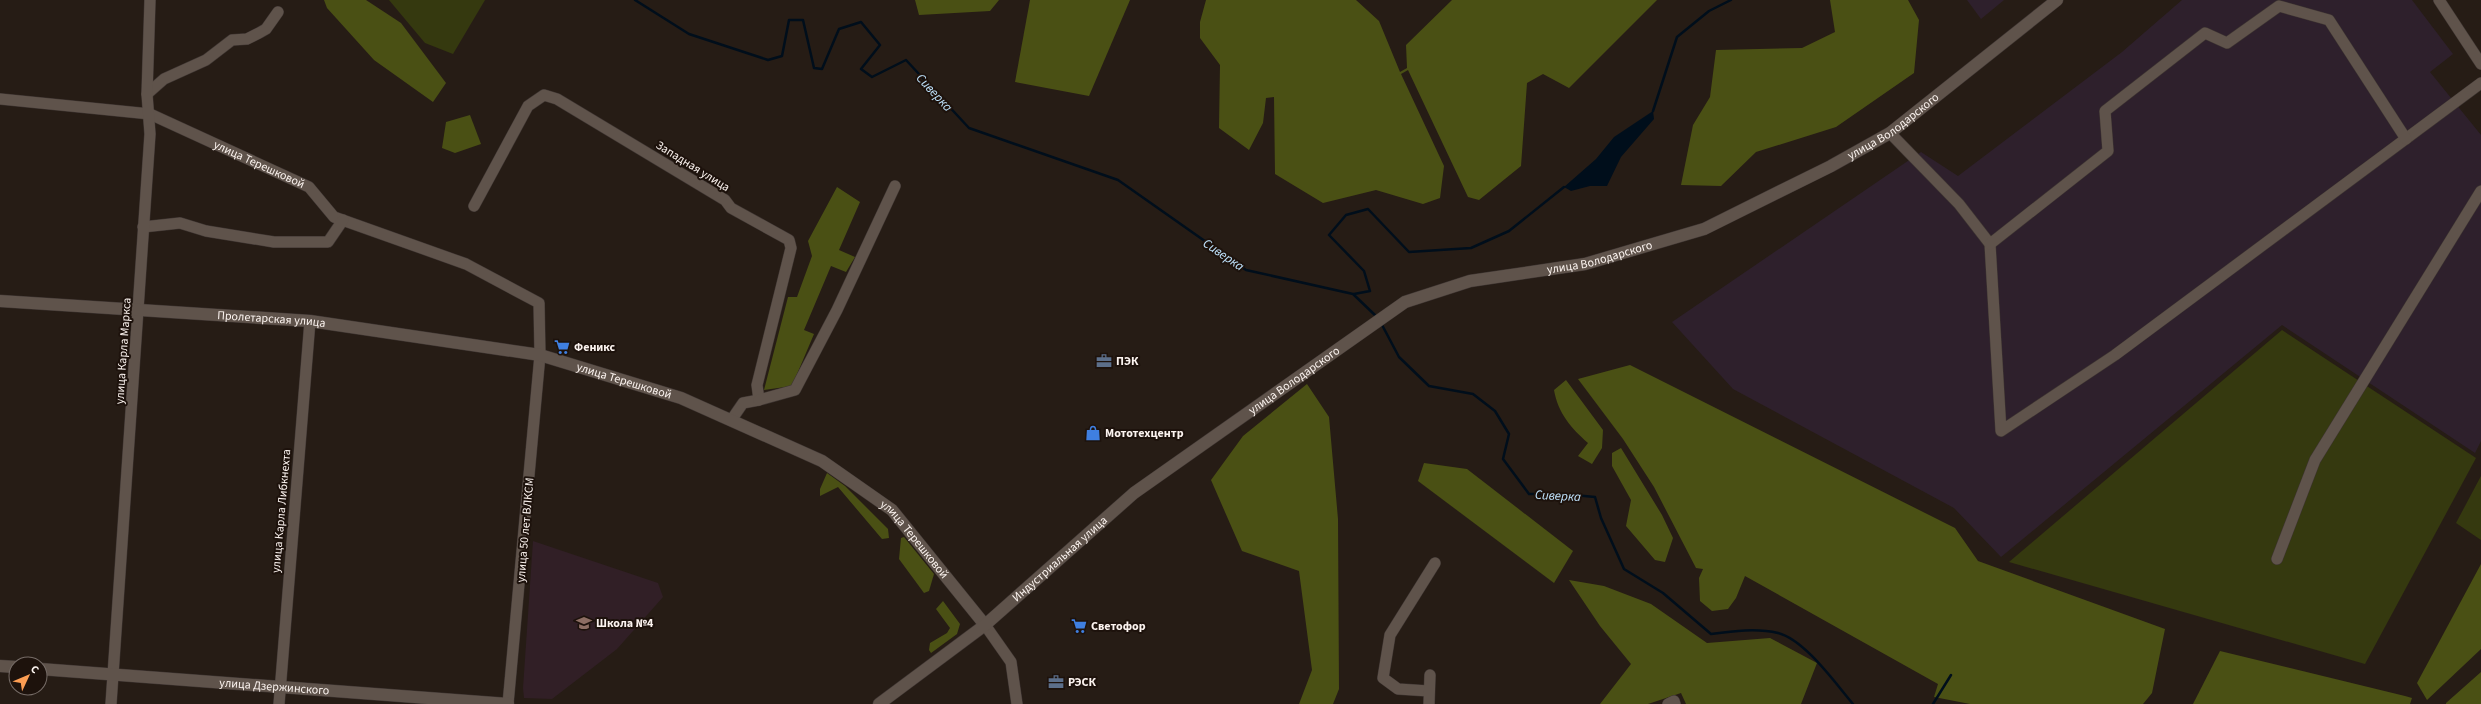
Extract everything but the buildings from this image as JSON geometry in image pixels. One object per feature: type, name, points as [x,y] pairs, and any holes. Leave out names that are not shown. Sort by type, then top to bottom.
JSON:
[{"type":"main road","name":"улица Володарского","points":[[1134,493],[1405,302],[1470,281],[1585,264],[1704,229],[1831,166],[1890,133],[2057,0]]},
{"type":"main road","name":"Пролетарская улица","points":[[0,301],[310,320],[540,355]]},
{"type":"main road","name":"улица Терешковой","points":[[540,355],[681,398],[732,419],[822,461],[892,510],[985,625]]},
{"type":"main road","name":"Индустриальная улица","points":[[985,625],[1134,493]]},
{"type":"main road","points":[[879,704],[985,625]]},
{"type":"main road","name":"улица Дзержинского","points":[[48,670],[508,704]]},
{"type":"street","name":"улица Карла Маркса","points":[[111,704],[139,310],[150,114],[147,94],[150,0]]},
{"type":"street","points":[[2439,0],[2481,64]]},
{"type":"street","points":[[1990,244],[2108,151],[2105,110],[2205,33],[2227,43],[2279,6],[2329,20],[2406,139]]},
{"type":"street","points":[[147,94],[164,78],[206,60],[232,40],[247,39],[266,29],[278,12]]},
{"type":"street","points":[[1890,133],[1959,204],[1990,244],[2001,431],[2115,355],[2481,83]]},
{"type":"street","name":"Западная улица","points":[[474,206],[528,106],[544,95],[557,99],[725,200],[731,208],[789,240],[791,248],[757,385],[759,400]]},
{"type":"street","name":"улица Терешковой","points":[[0,99],[150,114],[309,186],[334,217],[466,264],[539,304],[540,355]]},
{"type":"street","points":[[732,419],[743,403],[796,390],[837,310],[896,186]]},
{"type":"street","points":[[2277,559],[2316,460],[2481,190]]},
{"type":"street","points":[[143,227],[180,223],[206,231],[274,242],[328,242],[343,220]]},
{"type":"street","name":"улица Карла Либкнехта","points":[[279,704],[310,320]]},
{"type":"street","name":"улица 50 лет ВЛКСМ","points":[[508,704],[540,355]]},
{"type":"street","points":[[1429,691],[1398,689],[1383,678],[1390,635],[1435,562]]},
{"type":"street","name":"улица Терешковой","points":[[985,625],[1011,662],[1016,704]]},
{"type":"street","points":[[1429,704],[1430,674]]},
{"type":"street","points":[[1668,704],[1674,702],[1675,704]]},
{"type":"shaded area","points":[[1967,0],[2004,0],[1981,19]]},
{"type":"shaded area","points":[[2182,0],[2412,0],[2453,54],[2430,72],[2481,135],[2481,441],[2475,453],[2282,325],[2001,557],[1954,508],[1733,389],[1672,322],[1921,152],[1958,176],[2122,52]]},
{"type":"shaded area","name":"Школа №4","points":[[533,541],[658,583],[663,597],[617,649],[552,699],[524,698],[523,688]]},
{"type":"green space","points":[[324,0],[366,0],[401,23],[446,83],[433,102],[374,60],[327,8]]},
{"type":"green space","points":[[389,0],[485,0],[453,54],[425,43]]},
{"type":"green space","points":[[915,0],[999,0],[990,11],[919,15]]},
{"type":"green space","points":[[1030,0],[1130,0],[1089,96],[1015,82]]},
{"type":"green space","points":[[1206,0],[1356,0],[1379,21],[1400,72],[1407,68],[1406,45],[1452,0],[1657,0],[1569,88],[1543,74],[1527,83],[1521,166],[1479,200],[1468,197],[1408,70],[1401,74],[1444,166],[1440,198],[1423,204],[1376,190],[1323,203],[1275,174],[1274,97],[1266,98],[1263,123],[1249,150],[1219,128],[1220,65],[1200,38],[1200,22]]},
{"type":"green space","points":[[1830,0],[1908,0],[1919,20],[1914,73],[1836,127],[1756,152],[1721,186],[1681,185],[1693,125],[1710,97],[1716,50],[1802,48],[1835,32]]},
{"type":"green space","points":[[470,115],[481,144],[455,153],[442,148],[446,122]]},
{"type":"green space","points":[[837,187],[860,202],[839,250],[855,257],[846,272],[831,266],[804,330],[814,334],[792,386],[764,390],[788,297],[797,297],[812,256],[808,241]]},
{"type":"green space","points":[[2282,330],[2476,458],[2365,664],[2009,562]]},
{"type":"green space","points":[[1630,365],[1955,528],[1978,561],[2165,629],[2152,693],[2143,704],[1970,704],[1934,697],[1938,684],[1745,576],[1736,598],[1728,609],[1712,611],[1700,601],[1699,578],[1703,569],[1696,568],[1654,487],[1623,439],[1578,379]]},
{"type":"green space","points":[[1566,380],[1603,430],[1602,448],[1592,464],[1578,456],[1588,443],[1566,420],[1556,398],[1554,390]]},
{"type":"green space","points":[[1307,384],[1329,417],[1338,519],[1339,689],[1333,704],[1299,704],[1312,670],[1299,571],[1242,551],[1211,480],[1243,436]]},
{"type":"green space","points":[[1621,448],[1662,515],[1673,538],[1665,562],[1655,560],[1626,526],[1631,500],[1612,466],[1612,453]]},
{"type":"green space","points":[[1424,463],[1467,469],[1573,551],[1554,583],[1418,481]]},
{"type":"green space","points":[[827,473],[845,486],[888,529],[889,538],[882,539],[838,487],[820,496],[820,489]]},
{"type":"green space","points":[[2481,476],[2481,540],[2456,523]]},
{"type":"green space","points":[[904,537],[934,574],[929,591],[924,593],[899,559],[901,538]]},
{"type":"green space","points":[[2481,564],[2481,649],[2427,700],[2417,683]]},
{"type":"green space","points":[[1569,580],[1604,586],[1651,604],[1707,643],[1770,638],[1817,663],[1801,704],[1686,704],[1681,693],[1648,704],[1600,704],[1631,664],[1600,626]]},
{"type":"green space","points":[[943,601],[960,624],[957,634],[931,653],[929,650],[930,643],[947,633],[950,628],[936,609]]},
{"type":"green space","points":[[2220,651],[2412,698],[2410,704],[2193,704]]},
{"type":"green space","points":[[2481,672],[2481,704],[2446,704],[2446,703]]},
{"type":"water","points":[[1653,111],[1654,119],[1621,157],[1607,186],[1590,186],[1571,191],[1564,187],[1596,159],[1614,137]]},
{"type":"waterway","name":"Сиверка","points":[[635,0],[689,34],[768,60],[782,56],[789,20],[803,20],[814,68],[822,69],[839,29],[861,22],[880,45],[861,69],[872,77],[906,60],[969,128],[1118,180],[1246,270],[1353,294],[1377,317]]},
{"type":"waterway","points":[[1653,111],[1677,37],[1709,11],[1731,0]]},
{"type":"waterway","points":[[1354,294],[1370,291],[1364,271],[1329,235],[1346,215],[1368,209],[1409,252],[1471,248],[1509,231],[1564,187]]},
{"type":"waterway","name":"Сиверка","points":[[1381,323],[1399,357],[1429,386],[1473,394],[1495,411],[1509,434],[1503,459],[1529,494],[1563,494],[1595,497],[1601,518],[1624,569],[1663,593],[1711,634],[1753,630],[1770,631],[1788,637],[1799,644],[1819,663],[1853,704]]},
{"type":"waterway","points":[[1933,704],[1951,675]]},
{"type":"place","name":"Феникс","points":[[562,347]]},
{"type":"place","name":"ПЭК","points":[[1104,361]]},
{"type":"place","name":"Мототехцентр","points":[[1093,433]]},
{"type":"place","name":"Школа №4","points":[[584,623]]},
{"type":"place","name":"Светофор","points":[[1079,626]]},
{"type":"place","name":"РЭСК","points":[[1056,682]]}]
